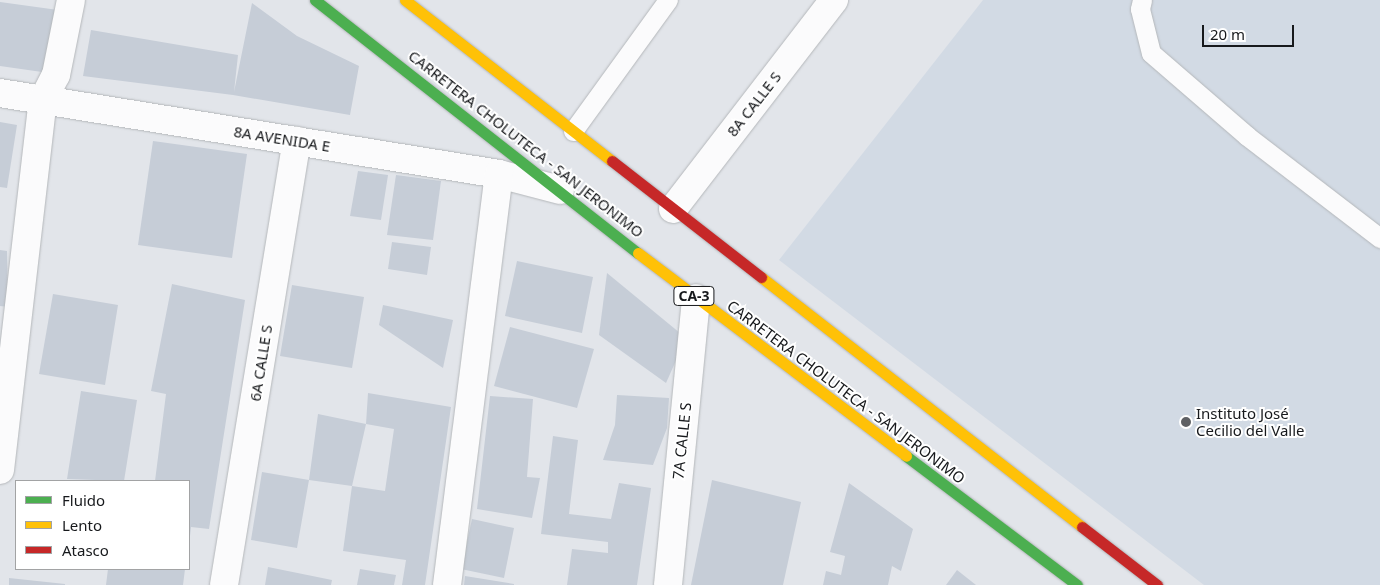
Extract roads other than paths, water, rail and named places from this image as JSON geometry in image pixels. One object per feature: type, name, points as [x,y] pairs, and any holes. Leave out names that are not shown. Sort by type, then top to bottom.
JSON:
[{"type":"highway","name":"CARRETERA CHOLUTECA - SAN JERONIMO","points":[[315,0],[562,191],[696,298],[1077,585]]},
{"type":"highway","points":[[405,0],[1157,585]]},
{"type":"street","points":[[0,470],[43,100],[56,75],[71,0]]},
{"type":"street","name":"8A CALLE S","points":[[673,209],[834,0]]},
{"type":"street","name":"8A AVENIDA E","points":[[0,93],[499,174],[562,191]]},
{"type":"street","name":"6A CALLE S","points":[[224,585],[297,141]]},
{"type":"street","points":[[447,585],[499,174]]},
{"type":"street","name":"7A CALLE S","points":[[668,585],[696,298]]},
{"type":"lane","points":[[573,131],[668,0]]},
{"type":"lane","points":[[1142,0],[1140,9],[1151,53],[1247,136],[1380,238]]},
{"type":"place","name":"Instituto José Cecilio del Valle","points":[[1186,422]]}]
